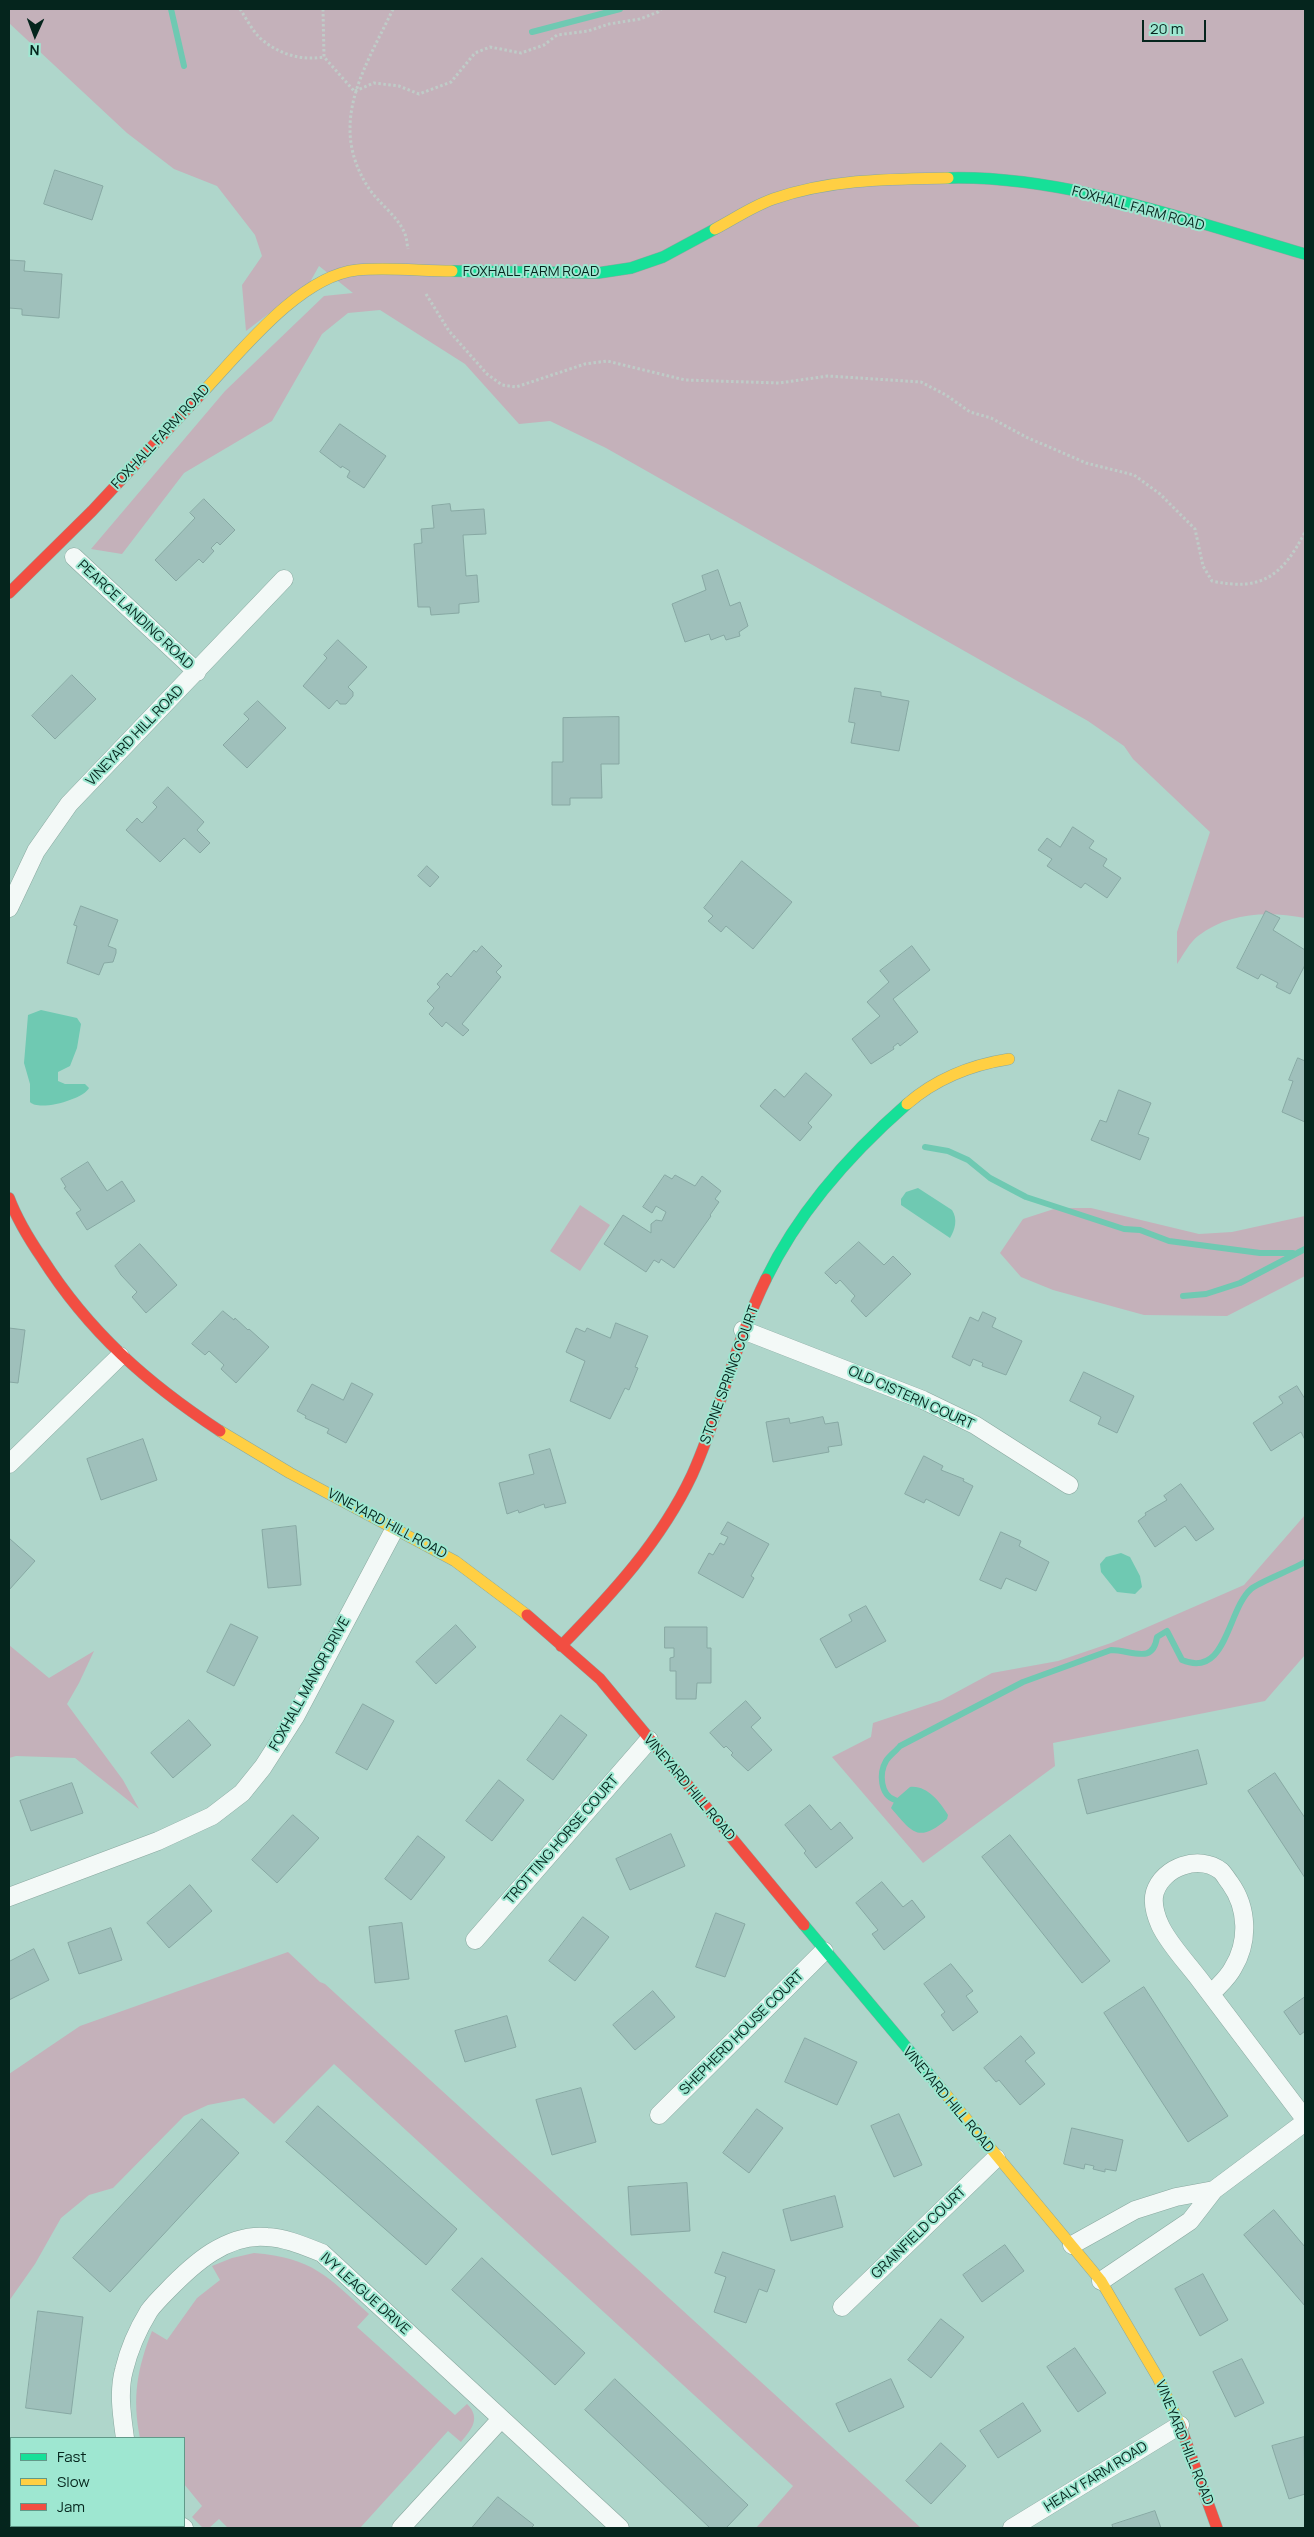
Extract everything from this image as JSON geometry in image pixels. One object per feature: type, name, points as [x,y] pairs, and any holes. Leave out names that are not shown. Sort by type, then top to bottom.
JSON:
[{"type":"street","name":"FOXHALL FARM ROAD","points":[[9,593],[61,545],[192,404],[288,306],[309,289],[330,278],[356,270],[598,273],[631,268],[663,257],[772,199],[808,189],[864,180],[983,176],[1096,195],[1305,254]]},
{"type":"street","name":"PEARCE LANDING ROAD","points":[[74,557],[197,672]]},
{"type":"street","name":"VINEYARD HILL ROAD","points":[[9,908],[36,851],[68,804],[197,672],[284,579]]},
{"type":"street","name":"STONE SPRING COURT","points":[[561,1646],[634,1566],[658,1535],[682,1494],[708,1437],[743,1330],[768,1277],[793,1232],[823,1190],[858,1148],[933,1083],[987,1062],[1009,1059]]},
{"type":"street","name":"VINEYARD HILL ROAD","points":[[9,1198],[44,1265],[77,1311],[120,1356],[166,1394],[214,1428],[394,1530],[454,1561],[504,1596],[600,1680],[1101,2282],[1158,2378],[1180,2426],[1217,2528]]},
{"type":"street","name":"OLD CISTERN COURT","points":[[743,1330],[923,1400],[975,1425],[1069,1484]]},
{"type":"street","points":[[9,1464],[120,1356]]},
{"type":"street","name":"FOXHALL MANOR DRIVE","points":[[9,1897],[158,1841],[212,1816],[242,1793],[263,1767],[295,1717],[394,1530]]},
{"type":"street","name":"TROTTING HORSE COURT","points":[[475,1940],[649,1740]]},
{"type":"street","points":[[1101,2282],[1190,2221],[1214,2190],[1305,2121],[1160,1926],[1155,1908],[1155,1893],[1162,1879],[1174,1870],[1189,1863],[1205,1864],[1221,1871],[1232,1886],[1242,1907],[1244,1928],[1243,1950],[1232,1970],[1211,1994]]},
{"type":"street","name":"SHEPHERD HOUSE COURT","points":[[659,2115],[824,1951]]},
{"type":"street","name":"GRAINFIELD COURT","points":[[842,2307],[996,2158]]},
{"type":"street","points":[[1072,2245],[1135,2210],[1176,2197],[1214,2190]]},
{"type":"street","name":"IVY LEAGUE DRIVE","points":[[125,2437],[121,2411],[123,2372],[133,2341],[150,2309],[180,2278],[205,2256],[234,2241],[266,2236],[292,2241],[322,2253],[620,2528]]},
{"type":"street","points":[[400,2528],[501,2419]]},
{"type":"street","name":"HEALY FARM ROAD","points":[[1012,2528],[1180,2426]]},
{"type":"path","points":[[240,9],[260,38],[293,57],[308,60],[324,57]]},
{"type":"path","points":[[323,9],[324,57],[354,91]]},
{"type":"path","points":[[393,9],[354,91],[349,129],[353,154],[368,188],[405,234],[415,276],[449,331],[487,374],[502,385],[516,387],[585,364],[607,361],[685,380],[779,383],[828,376],[921,382],[946,395],[970,412],[991,418],[1026,437],[1086,463],[1134,475],[1160,494],[1195,529],[1202,566],[1212,581],[1230,584],[1256,584],[1281,570],[1293,555],[1305,532]]},
{"type":"path","points":[[354,91],[374,83],[399,86],[420,94],[450,82],[475,53],[490,47],[521,53],[544,45],[557,35],[588,31],[609,24],[640,19],[661,9]]},
{"type":"shaded area","points":[[9,9],[1305,9],[1305,918],[1263,914],[1249,915],[1223,922],[1198,936],[1177,964],[1177,932],[1210,832],[1133,759],[1124,746],[1088,721],[606,448],[550,421],[519,424],[465,364],[380,310],[348,313],[322,334],[272,421],[184,473],[122,554],[91,549],[225,391],[324,296],[353,293],[319,266],[310,282],[246,331],[242,285],[262,256],[255,235],[217,186],[174,169],[127,133],[9,23]]},
{"type":"shaded area","points":[[41,1010],[77,1018],[81,1024],[77,1048],[70,1066],[58,1072],[58,1081],[65,1084],[85,1084],[89,1088],[71,1100],[42,1106],[30,1102],[30,1084],[24,1063],[28,1015]]},
{"type":"shaded area","points":[[918,1188],[954,1213],[955,1224],[950,1238],[901,1205],[901,1199],[906,1192]]},
{"type":"shaded area","points":[[580,1205],[610,1225],[580,1271],[550,1251]]},
{"type":"shaded area","points":[[1057,1208],[1091,1208],[1199,1234],[1232,1232],[1305,1216],[1305,1276],[1227,1316],[1144,1315],[1053,1290],[1021,1277],[1000,1253],[1023,1219]]},
{"type":"shaded area","points":[[1305,1515],[1305,1655],[1265,1701],[1053,1743],[1055,1766],[923,1863],[832,1757],[871,1737],[873,1723],[942,1700],[992,1673],[1058,1661],[1111,1643],[1244,1585]]},
{"type":"shaded area","points":[[1121,1553],[1130,1557],[1140,1576],[1142,1587],[1135,1594],[1117,1592],[1101,1572],[1100,1564],[1106,1557]]},
{"type":"shaded area","points":[[9,1645],[49,1678],[94,1651],[67,1704],[123,1780],[139,1809],[75,1758],[16,1756],[9,1758]]},
{"type":"shaded area","points":[[910,1787],[922,1789],[932,1795],[948,1815],[947,1819],[937,1827],[922,1833],[910,1829],[891,1808],[895,1800]]},
{"type":"shaded area","points":[[288,1952],[921,2528],[756,2528],[793,2486],[334,2064],[274,2124],[244,2098],[208,2105],[184,2116],[113,2188],[89,2195],[61,2218],[35,2264],[9,2301],[9,2074],[80,2026]]},
{"type":"shaded area","points":[[254,2253],[274,2255],[305,2264],[318,2271],[342,2289],[369,2314],[357,2327],[455,2415],[467,2404],[474,2414],[469,2433],[461,2442],[448,2431],[360,2528],[228,2528],[219,2519],[209,2528],[203,2528],[192,2517],[202,2506],[185,2485],[185,2437],[140,2437],[136,2410],[137,2384],[152,2331],[167,2340],[197,2298],[220,2280],[212,2266],[232,2258]]},
{"type":"building","points":[[55,170],[103,186],[92,220],[44,204]]},
{"type":"building","points":[[9,260],[25,261],[24,271],[62,274],[59,318],[22,315],[22,309],[9,308]]},
{"type":"building","points":[[340,424],[386,456],[364,488],[347,477],[350,471],[342,466],[341,468],[320,452]]},
{"type":"building","points":[[204,499],[235,530],[220,545],[217,542],[211,548],[214,551],[203,563],[199,559],[176,581],[155,560],[195,518],[190,513]]},
{"type":"building","points":[[450,504],[451,511],[484,509],[486,534],[463,535],[466,576],[477,575],[479,602],[459,604],[459,613],[431,615],[430,607],[418,607],[414,544],[422,543],[421,529],[434,528],[432,506]]},
{"type":"building","points":[[718,570],[730,606],[740,602],[748,626],[739,632],[740,636],[726,640],[724,635],[711,640],[709,634],[685,642],[672,604],[706,590],[702,576]]},
{"type":"building","points":[[338,640],[367,667],[348,687],[353,692],[353,696],[346,704],[340,704],[337,700],[329,709],[303,686],[327,658],[324,655]]},
{"type":"building","points":[[72,675],[96,699],[55,739],[32,716]]},
{"type":"building","points":[[855,688],[881,692],[881,696],[909,701],[899,751],[851,743],[855,723],[849,722]]},
{"type":"building","points":[[258,701],[286,728],[247,768],[223,745],[249,719],[244,714]]},
{"type":"building","points":[[619,717],[619,764],[601,764],[602,798],[570,798],[570,805],[552,805],[552,762],[563,762],[563,718]]},
{"type":"building","points":[[168,787],[204,822],[197,830],[210,843],[200,853],[184,838],[160,862],[126,830],[137,818],[142,823],[157,807],[153,803]]},
{"type":"building","points":[[1073,827],[1094,841],[1089,848],[1107,859],[1103,866],[1121,878],[1107,898],[1085,883],[1081,888],[1047,866],[1052,859],[1038,850],[1047,838],[1060,847]]},
{"type":"building","points":[[742,861],[792,902],[753,949],[726,926],[721,932],[708,921],[713,916],[704,908]]},
{"type":"building","points":[[427,866],[439,877],[430,887],[418,876]]},
{"type":"building","points":[[81,906],[118,920],[108,946],[116,949],[113,962],[104,963],[99,975],[67,963],[77,926],[74,925]]},
{"type":"building","points":[[1266,911],[1280,918],[1273,930],[1305,950],[1305,965],[1290,994],[1276,987],[1278,983],[1261,974],[1258,979],[1237,968]]},
{"type":"building","points":[[482,946],[502,966],[496,972],[501,977],[462,1024],[469,1030],[463,1036],[446,1022],[442,1027],[429,1014],[434,1008],[427,1001],[440,987],[437,984],[447,973],[451,977],[474,950],[476,952]]},
{"type":"building","points":[[912,946],[930,970],[893,999],[918,1032],[900,1046],[898,1043],[893,1047],[894,1049],[871,1064],[852,1039],[880,1016],[867,1002],[889,982],[880,971]]},
{"type":"building","points":[[1298,1058],[1305,1061],[1305,1122],[1282,1112],[1293,1081],[1289,1080]]},
{"type":"building","points":[[806,1073],[832,1095],[808,1123],[812,1127],[800,1141],[760,1106],[775,1089],[784,1097]]},
{"type":"building","points":[[1119,1090],[1151,1103],[1138,1134],[1149,1138],[1140,1160],[1091,1140],[1100,1120],[1106,1122]]},
{"type":"building","points":[[88,1162],[107,1191],[122,1181],[135,1201],[87,1230],[76,1213],[81,1210],[64,1188],[66,1187],[61,1179]]},
{"type":"building","points":[[665,1175],[672,1179],[675,1175],[695,1186],[702,1176],[721,1191],[715,1199],[719,1202],[674,1268],[661,1259],[659,1263],[654,1260],[646,1272],[604,1244],[623,1215],[651,1233],[651,1224],[656,1220],[662,1221],[666,1212],[656,1206],[652,1213],[643,1207]]},
{"type":"building","points":[[859,1242],[884,1265],[893,1256],[911,1274],[866,1317],[851,1301],[855,1296],[840,1280],[836,1284],[825,1273]]},
{"type":"building","points":[[140,1244],[177,1285],[146,1313],[132,1297],[137,1292],[115,1266]]},
{"type":"building","points":[[223,1311],[234,1320],[235,1318],[269,1347],[236,1383],[221,1369],[224,1365],[209,1351],[205,1355],[192,1344]]},
{"type":"building","points":[[983,1312],[996,1318],[992,1327],[1022,1341],[1006,1375],[982,1366],[983,1363],[973,1359],[970,1366],[952,1357],[970,1317],[978,1321]]},
{"type":"building","points":[[616,1323],[648,1336],[635,1367],[638,1368],[629,1390],[625,1388],[610,1419],[570,1401],[585,1361],[566,1352],[576,1328],[585,1332],[587,1328],[610,1338]]},
{"type":"building","points":[[9,1328],[25,1330],[18,1383],[9,1382]]},
{"type":"building","points":[[1084,1372],[1134,1396],[1117,1433],[1098,1424],[1101,1417],[1070,1401]]},
{"type":"building","points":[[352,1383],[373,1394],[346,1443],[327,1433],[329,1429],[305,1418],[306,1416],[297,1411],[312,1384],[343,1400]]},
{"type":"building","points":[[1297,1386],[1305,1399],[1305,1440],[1301,1432],[1271,1451],[1253,1423],[1283,1403],[1279,1397]]},
{"type":"building","points":[[823,1417],[825,1424],[838,1422],[842,1445],[828,1447],[829,1452],[773,1462],[766,1422],[789,1418],[790,1423]]},
{"type":"building","points":[[143,1439],[157,1480],[101,1500],[87,1459]]},
{"type":"building","points":[[550,1449],[566,1503],[545,1508],[544,1504],[519,1513],[518,1510],[507,1514],[499,1483],[534,1474],[529,1455]]},
{"type":"building","points":[[924,1456],[943,1466],[941,1470],[964,1479],[963,1481],[973,1486],[959,1516],[926,1499],[924,1503],[905,1494]]},
{"type":"building","points":[[1181,1484],[1214,1529],[1196,1541],[1185,1526],[1155,1547],[1138,1521],[1146,1515],[1145,1513],[1167,1500],[1164,1496]]},
{"type":"building","points":[[728,1522],[769,1544],[751,1576],[754,1578],[743,1598],[698,1573],[709,1553],[713,1555],[720,1543],[724,1545],[728,1537],[721,1534]]},
{"type":"building","points":[[296,1526],[301,1585],[268,1588],[262,1530]]},
{"type":"building","points":[[1001,1532],[1021,1541],[1019,1546],[1049,1562],[1036,1591],[1006,1578],[1001,1589],[980,1580]]},
{"type":"building","points":[[9,1540],[35,1561],[9,1590]]},
{"type":"building","points":[[866,1606],[886,1641],[836,1668],[820,1639],[852,1621],[849,1615]]},
{"type":"building","points":[[231,1624],[258,1637],[234,1686],[207,1672]]},
{"type":"building","points":[[456,1625],[476,1647],[436,1684],[416,1662]]},
{"type":"building","points":[[665,1627],[707,1627],[707,1648],[711,1648],[711,1683],[697,1683],[696,1699],[676,1699],[676,1671],[670,1671],[670,1658],[674,1657],[674,1648],[665,1648]]},
{"type":"building","points":[[746,1701],[761,1718],[751,1727],[772,1750],[748,1771],[731,1755],[733,1753],[726,1746],[724,1748],[710,1733]]},
{"type":"building","points":[[363,1704],[394,1721],[367,1770],[336,1753]]},
{"type":"building","points":[[561,1715],[587,1735],[553,1780],[527,1760]]},
{"type":"building","points":[[189,1720],[211,1745],[173,1778],[151,1753]]},
{"type":"building","points":[[1198,1750],[1207,1784],[1087,1814],[1078,1780]]},
{"type":"building","points":[[1275,1773],[1305,1818],[1305,1878],[1248,1791]]},
{"type":"building","points":[[499,1780],[524,1800],[492,1841],[466,1821]]},
{"type":"building","points":[[72,1783],[83,1813],[31,1831],[20,1801]]},
{"type":"building","points":[[810,1805],[831,1830],[840,1822],[853,1838],[816,1868],[804,1853],[806,1851],[785,1825]]},
{"type":"building","points":[[293,1815],[319,1838],[277,1883],[252,1860]]},
{"type":"building","points":[[671,1834],[685,1866],[630,1890],[616,1859]]},
{"type":"building","points":[[1010,1835],[1110,1961],[1082,1983],[982,1857]]},
{"type":"building","points":[[418,1836],[445,1857],[411,1900],[385,1879]]},
{"type":"building","points":[[882,1882],[903,1907],[912,1900],[925,1917],[884,1950],[872,1934],[878,1930],[856,1903]]},
{"type":"building","points":[[190,1885],[212,1911],[169,1948],[147,1923]]},
{"type":"building","points":[[716,1913],[745,1924],[725,1977],[696,1967]]},
{"type":"building","points":[[583,1917],[609,1937],[575,1981],[549,1961]]},
{"type":"building","points":[[402,1923],[409,1979],[375,1983],[369,1927]]},
{"type":"building","points":[[111,1928],[122,1960],[79,1974],[68,1943]]},
{"type":"building","points":[[34,1949],[49,1980],[9,2000],[9,1962]]},
{"type":"building","points":[[951,1964],[973,1991],[966,1996],[978,2012],[953,2031],[941,2015],[945,2012],[924,1984]]},
{"type":"building","points":[[1144,1987],[1228,2116],[1188,2142],[1104,2013]]},
{"type":"building","points":[[653,1991],[675,2017],[635,2050],[613,2025]]},
{"type":"building","points":[[1305,1997],[1305,2031],[1300,2035],[1284,2012]]},
{"type":"building","points":[[507,2016],[516,2047],[465,2062],[455,2031]]},
{"type":"building","points":[[1021,2036],[1035,2053],[1025,2061],[1045,2084],[1020,2105],[999,2080],[996,2082],[984,2068]]},
{"type":"building","points":[[805,2038],[857,2062],[837,2105],[785,2082]]},
{"type":"building","points":[[581,2088],[596,2142],[552,2155],[536,2100]]},
{"type":"building","points":[[318,2106],[457,2229],[426,2265],[286,2142]]},
{"type":"building","points":[[757,2109],[783,2128],[749,2173],[723,2153]]},
{"type":"building","points":[[899,2114],[922,2165],[894,2177],[871,2126]]},
{"type":"building","points":[[202,2119],[239,2153],[110,2292],[73,2258]]},
{"type":"building","points":[[1072,2128],[1123,2140],[1116,2171],[1105,2169],[1105,2172],[1093,2169],[1094,2166],[1085,2164],[1084,2169],[1064,2164]]},
{"type":"building","points":[[687,2183],[690,2231],[631,2235],[628,2187]]},
{"type":"building","points":[[835,2196],[843,2227],[791,2241],[783,2210]]},
{"type":"building","points":[[1274,2210],[1305,2247],[1305,2306],[1244,2235]]},
{"type":"building","points":[[1005,2245],[1024,2271],[982,2302],[963,2275]]},
{"type":"building","points":[[723,2252],[775,2270],[767,2292],[759,2289],[746,2323],[714,2312],[726,2277],[715,2273]]},
{"type":"building","points":[[482,2258],[585,2353],[555,2385],[452,2290]]},
{"type":"building","points":[[1203,2274],[1228,2320],[1200,2336],[1175,2289]]},
{"type":"building","points":[[38,2311],[83,2317],[71,2414],[26,2408]]},
{"type":"building","points":[[941,2319],[964,2337],[931,2378],[908,2360]]},
{"type":"building","points":[[1075,2348],[1106,2393],[1078,2412],[1047,2367]]},
{"type":"building","points":[[1242,2359],[1264,2403],[1235,2417],[1213,2372]]},
{"type":"building","points":[[615,2379],[748,2505],[726,2528],[710,2528],[585,2410]]},
{"type":"building","points":[[891,2379],[904,2407],[849,2432],[836,2404]]},
{"type":"building","points":[[1023,2403],[1041,2431],[998,2458],[980,2431]]},
{"type":"building","points":[[1304,2437],[1305,2494],[1289,2499],[1272,2446]]},
{"type":"building","points":[[941,2443],[966,2466],[931,2504],[906,2481]]},
{"type":"building","points":[[498,2497],[534,2525],[531,2528],[472,2528]]},
{"type":"building","points":[[1155,2511],[1161,2528],[1113,2528],[1112,2525]]},
{"type":"building","points":[[66,2527],[113,2528],[67,2528]]},
{"type":"waterway","points":[[171,9],[184,66]]},
{"type":"waterway","points":[[532,32],[620,9]]},
{"type":"waterway","points":[[925,1147],[948,1151],[968,1160],[990,1178],[1026,1197],[1124,1229],[1140,1230],[1169,1241],[1260,1253],[1293,1253]]},
{"type":"waterway","points":[[1183,1296],[1206,1294],[1240,1283],[1305,1249]]},
{"type":"waterway","points":[[895,1800],[884,1789],[882,1771],[887,1759],[900,1746],[1023,1682],[1111,1650],[1140,1654],[1151,1651],[1155,1646],[1157,1637],[1167,1631],[1182,1660],[1197,1663],[1208,1660],[1224,1640],[1236,1612],[1251,1589],[1305,1562]]},
{"type":"traffic: fast","points":[[948,178],[993,179],[1083,192],[1174,215],[1305,254]]},
{"type":"traffic: fast","points":[[452,271],[598,273],[631,268],[663,257],[715,229]]},
{"type":"traffic: fast","points":[[766,1279],[794,1230],[828,1184],[866,1142],[907,1104]]},
{"type":"traffic: fast","points":[[804,1925],[934,2080]]},
{"type":"traffic: slow","points":[[715,229],[773,199],[816,187],[860,181],[948,178]]},
{"type":"traffic: slow","points":[[201,394],[252,339],[292,301],[335,275],[369,269],[452,271]]},
{"type":"traffic: slow","points":[[907,1104],[930,1087],[955,1074],[981,1065],[1009,1059]]},
{"type":"traffic: slow","points":[[220,1431],[290,1473],[455,1561],[527,1615]]},
{"type":"traffic: slow","points":[[934,2080],[1101,2281],[1158,2378],[1180,2425]]},
{"type":"traffic: jam","points":[[9,593],[92,511],[201,394]]},
{"type":"traffic: jam","points":[[9,1198],[32,1244],[79,1310],[144,1375],[193,1413],[220,1431]]},
{"type":"traffic: jam","points":[[561,1646],[599,1607],[634,1566],[680,1499],[702,1451],[745,1327],[766,1279]]},
{"type":"traffic: jam","points":[[527,1615],[600,1679],[804,1925]]},
{"type":"traffic: jam","points":[[1180,2425],[1217,2528]]}]
